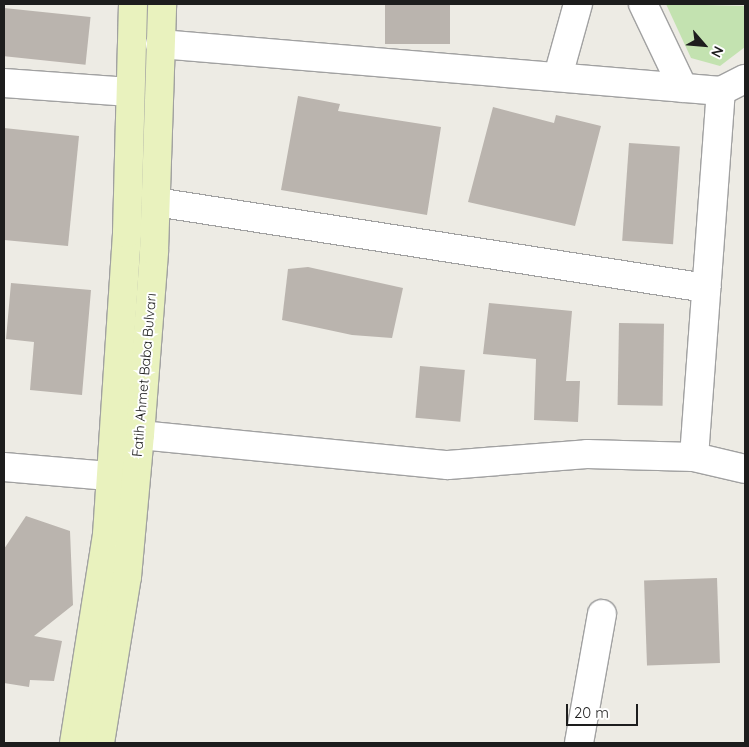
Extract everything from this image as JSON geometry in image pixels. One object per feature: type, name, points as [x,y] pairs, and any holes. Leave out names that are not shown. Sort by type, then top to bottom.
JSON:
[{"type":"main road","name":"Fatih Ahmet Baba Bulvarı","points":[[74,743],[107,535],[109,476],[127,233],[133,4]]},
{"type":"main road","name":"Fatih Ahmet Baba Bulvarı","points":[[100,743],[127,577],[140,435],[156,202],[162,4]]},
{"type":"street","points":[[558,76],[578,4]]},
{"type":"street","points":[[643,4],[683,88]]},
{"type":"street","points":[[160,44],[721,91],[745,79]]},
{"type":"street","points":[[4,83],[130,92]]},
{"type":"street","points":[[694,457],[721,91]]},
{"type":"street","points":[[156,202],[706,288]]},
{"type":"street","points":[[140,435],[448,465],[587,454],[694,457],[745,469]]},
{"type":"street","points":[[4,467],[109,476]]},
{"type":"street","points":[[579,743],[602,614]]},
{"type":"green space","points":[[666,4],[745,6],[745,47],[720,66],[691,58]]},
{"type":"building","points":[[385,4],[450,4],[450,44],[385,44]]},
{"type":"building","points":[[4,8],[91,17],[86,65],[4,56]]},
{"type":"building","points":[[298,96],[340,104],[338,111],[441,127],[427,215],[281,190]]},
{"type":"building","points":[[493,107],[554,123],[556,115],[601,126],[575,226],[468,202]]},
{"type":"building","points":[[4,128],[79,136],[68,246],[4,240]]},
{"type":"building","points":[[629,143],[680,147],[673,244],[622,241]]},
{"type":"building","points":[[308,267],[403,288],[392,338],[352,335],[282,320],[288,269]]},
{"type":"building","points":[[11,283],[91,290],[82,395],[30,390],[34,342],[6,339]]},
{"type":"building","points":[[489,303],[572,311],[566,381],[580,381],[578,422],[534,420],[536,359],[483,354]]},
{"type":"building","points":[[619,323],[664,324],[663,406],[618,405]]},
{"type":"building","points":[[420,366],[465,370],[460,422],[415,418]]},
{"type":"building","points":[[26,516],[70,531],[73,605],[34,636],[62,641],[54,681],[30,680],[29,687],[4,683],[4,549]]},
{"type":"building","points":[[717,578],[720,663],[647,665],[644,581]]}]
